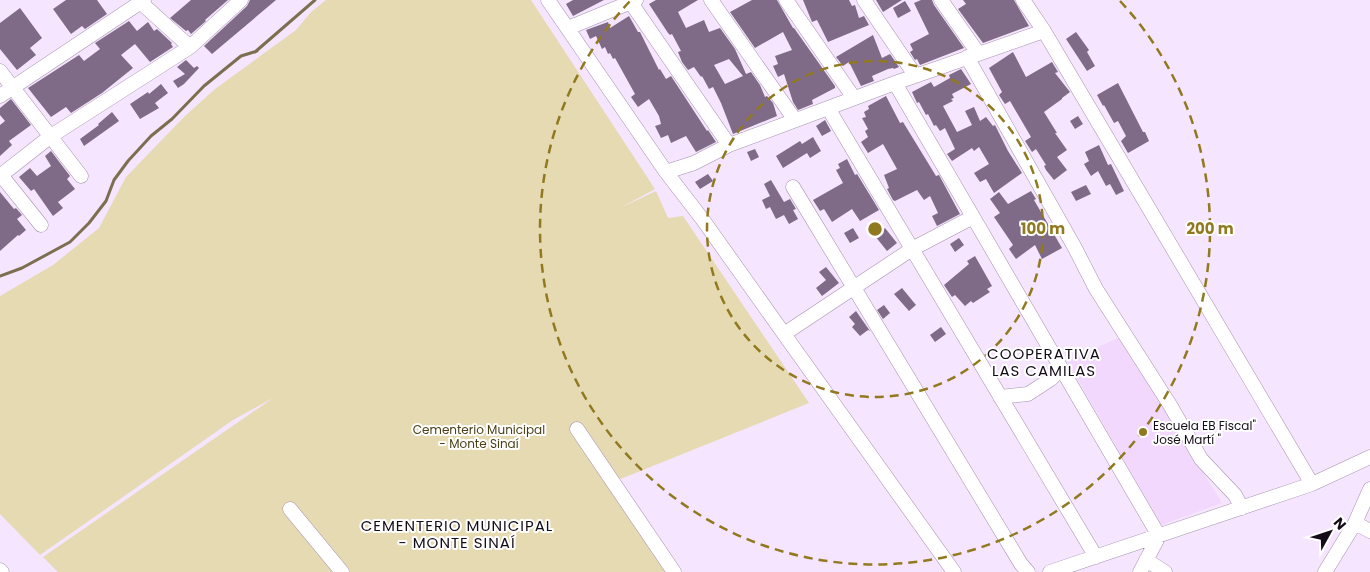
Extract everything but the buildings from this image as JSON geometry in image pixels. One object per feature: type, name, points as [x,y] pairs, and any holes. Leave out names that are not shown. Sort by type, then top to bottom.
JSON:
[{"type":"street","points":[[41,225],[0,175],[51,136],[190,47],[241,0]]},
{"type":"street","points":[[548,0],[666,172],[703,220],[954,572]]},
{"type":"street","points":[[711,0],[795,120]]},
{"type":"street","points":[[786,0],[854,98]]},
{"type":"street","points":[[864,0],[915,75]]},
{"type":"street","points":[[941,0],[973,55],[1096,289],[1170,405],[1201,459],[1235,495],[1242,508]]},
{"type":"street","points":[[1023,0],[1044,31],[1312,484]]},
{"type":"street","points":[[0,96],[141,1],[190,47]]},
{"type":"street","points":[[568,28],[632,1],[729,145]]},
{"type":"street","points":[[666,172],[694,163],[729,145],[915,75],[1044,31]]},
{"type":"street","points":[[0,71],[81,176]]},
{"type":"street","points":[[895,83],[1159,536]]},
{"type":"street","points":[[828,108],[1096,557]]},
{"type":"street","points":[[793,188],[1020,564],[1028,572]]},
{"type":"street","points":[[784,334],[912,249],[973,217]]},
{"type":"street","points":[[1000,397],[1028,394],[1051,379],[1061,369]]},
{"type":"street","points":[[578,429],[674,572]]},
{"type":"street","points":[[1050,572],[1312,484],[1370,457]]},
{"type":"street","points":[[1325,572],[1355,523],[1370,489]]},
{"type":"street","points":[[290,509],[342,572]]},
{"type":"street","points":[[1355,523],[1370,531]]},
{"type":"street","points":[[1159,536],[1143,566],[1165,572]]},
{"type":"shaded area","name":"Escuela EB Fiscal\" José Martí \"","points":[[1120,337],[1222,503],[1161,525],[1067,361]]},
{"type":"green space","name":"Cementerio Municipal - Monte Sinaí","points":[[326,0],[531,0],[655,189],[622,207],[656,191],[668,218],[683,216],[809,403],[608,484],[665,572],[58,572],[43,557],[273,398],[233,420],[40,555],[0,514],[0,296],[53,265],[99,228],[126,177],[185,116],[215,89],[296,30],[311,12]]},
{"type":"waterway","points":[[255,52],[315,0]]},
{"type":"waterway","points":[[0,276],[22,268],[70,242],[89,223],[106,201],[114,180],[128,161],[151,136],[172,119],[204,86],[241,56],[257,51]]},
{"type":"place","name":"Escuela EB Fiscal\" José Martí \"","points":[[1143,432]]},
{"type":"district","name":"COOPERATIVA LAS CAMILAS","points":[[1044,362]]},
{"type":"district","name":"CEMENTERIO MUNICIPAL - MONTE SINAÍ","points":[[457,534]]}]
